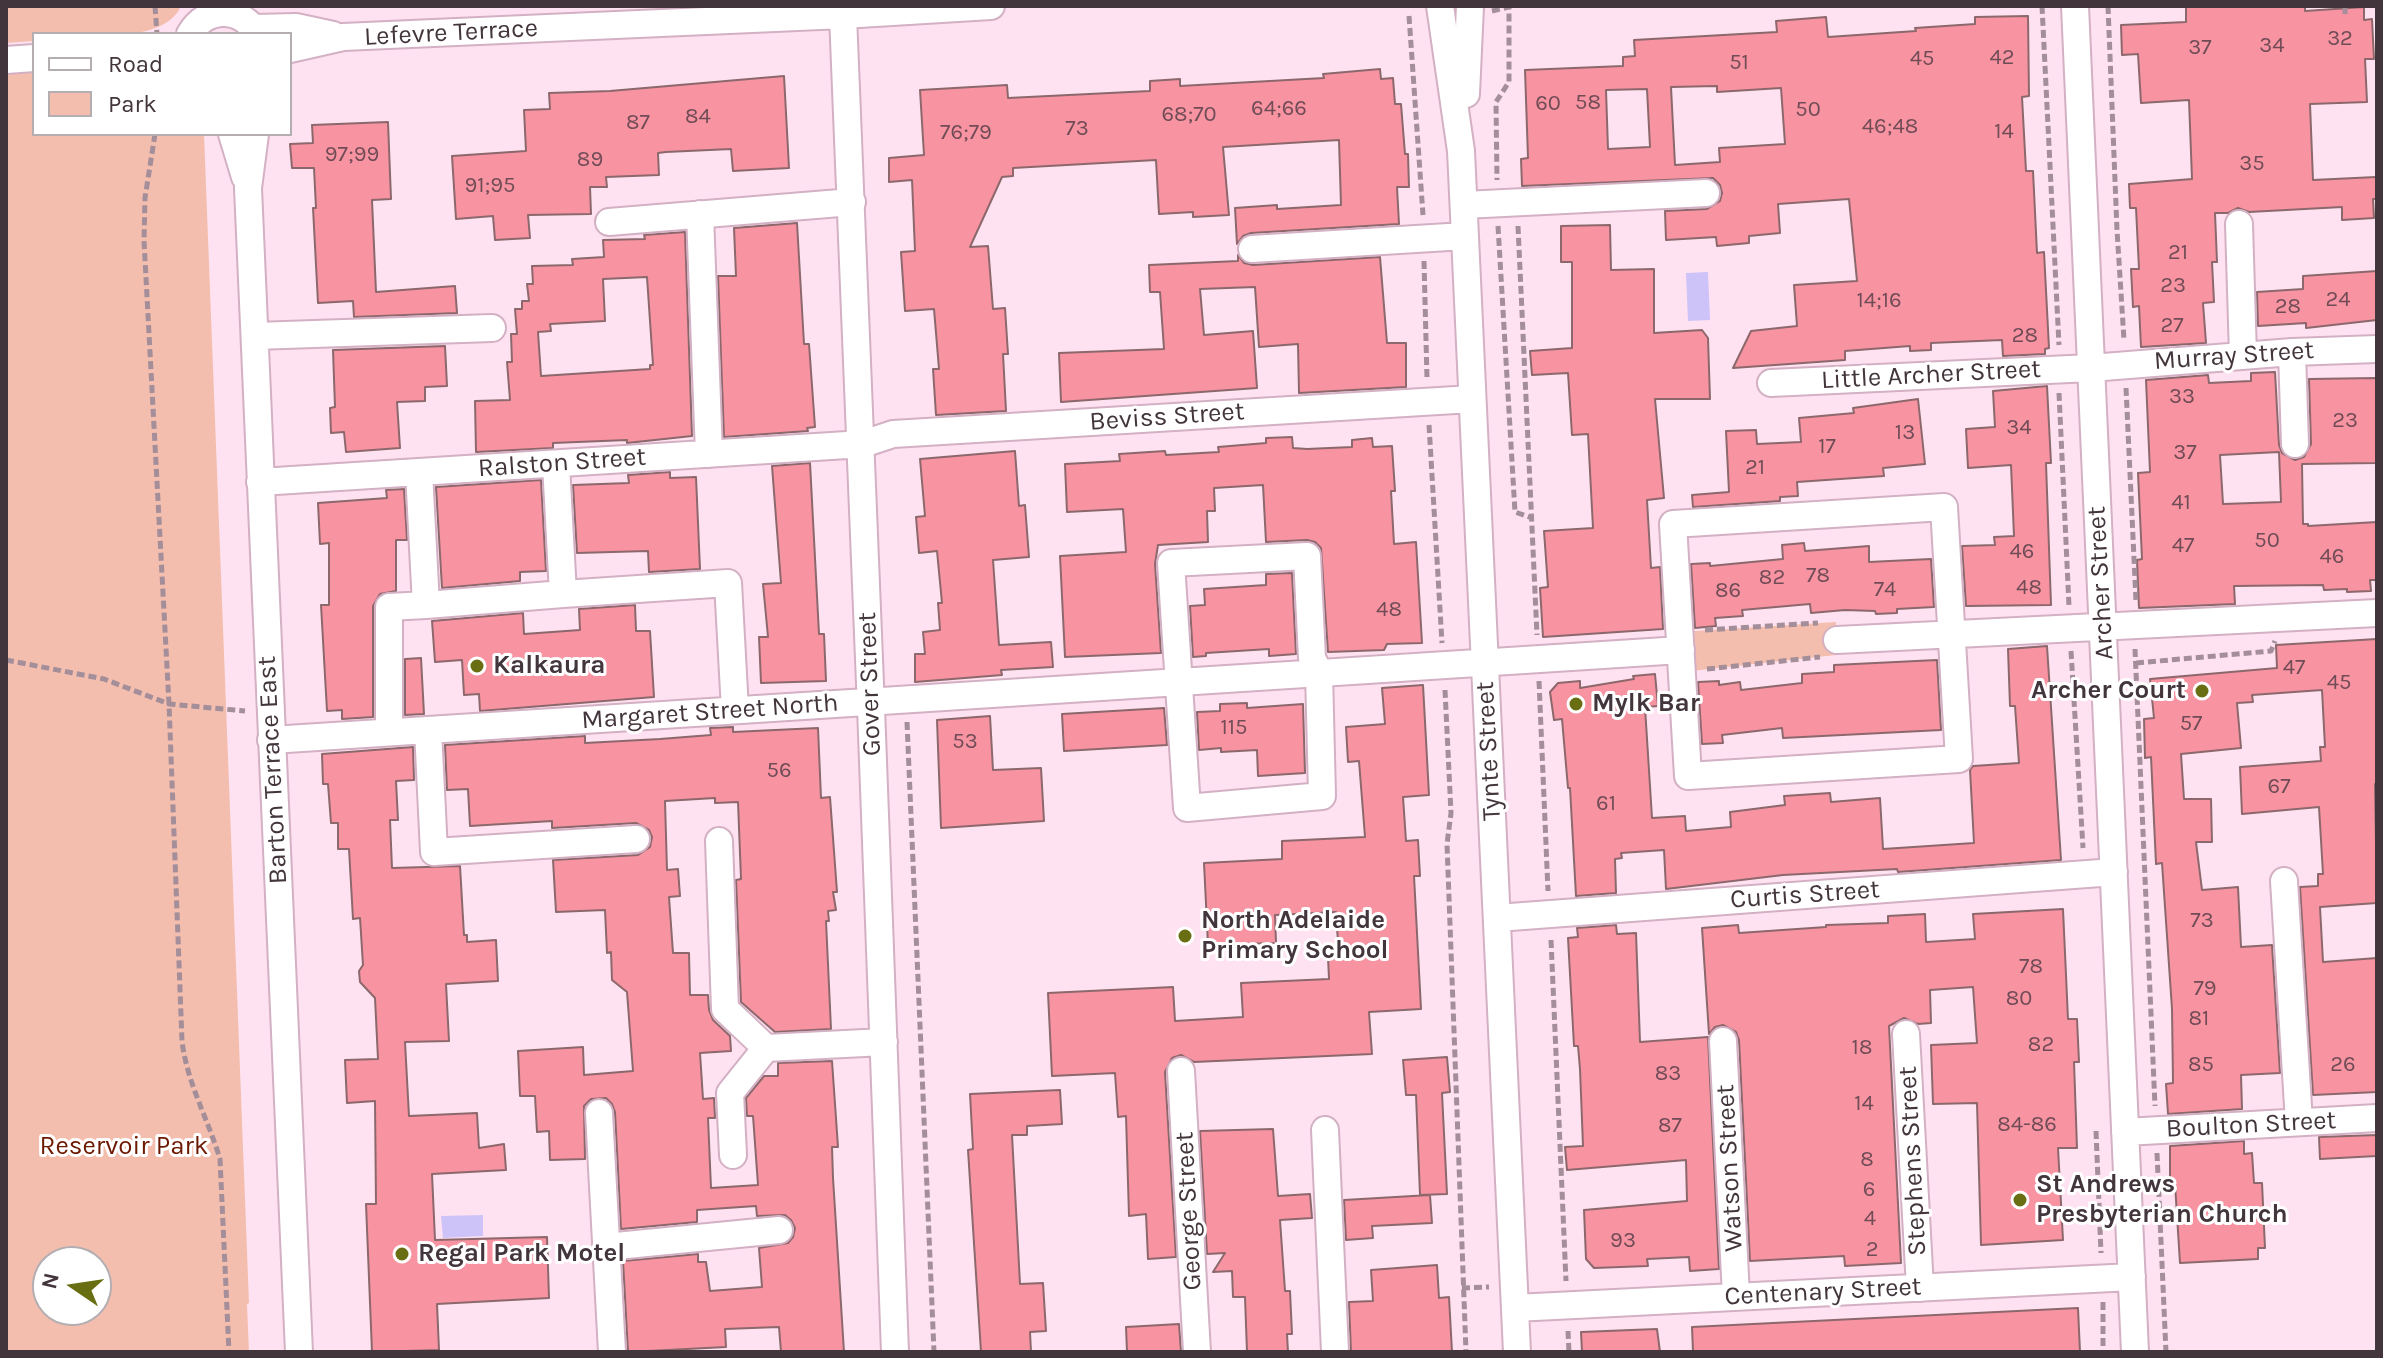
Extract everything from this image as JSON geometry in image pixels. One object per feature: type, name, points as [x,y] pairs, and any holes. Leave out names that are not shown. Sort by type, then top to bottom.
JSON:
[{"type":"street","name":"Lefevre Terrace","points":[[292,49],[343,37],[991,6]]},
{"type":"street","name":"Tynte Street","points":[[1440,6],[1461,151],[1517,1352]]},
{"type":"street","name":"Archer Street","points":[[2075,6],[2135,1352]]},
{"type":"street","points":[[194,21],[226,9],[242,17],[255,31]]},
{"type":"street","name":"Tynte Street","points":[[1461,151],[1477,10]]},
{"type":"street","name":"Gover Street","points":[[843,15],[863,444],[895,1352]]},
{"type":"street","name":"Lefevre Terrace","points":[[255,31],[296,27],[343,37]]},
{"type":"street","points":[[6,60],[32,58]]},
{"type":"street","name":"Barton Terrace East","points":[[233,136],[248,188]]},
{"type":"street","name":"Barton Terrace East","points":[[255,136],[248,188],[299,1352]]},
{"type":"street","points":[[1464,205],[1706,193]]},
{"type":"street","points":[[609,222],[852,202]]},
{"type":"street","points":[[700,214],[709,454]]},
{"type":"street","points":[[2239,224],[2243,356]]},
{"type":"street","points":[[1252,249],[1465,236]]},
{"type":"street","points":[[255,336],[492,328]]},
{"type":"street","name":"Murray Street","points":[[2091,368],[2292,352],[2377,349]]},
{"type":"street","points":[[2292,352],[2295,444]]},
{"type":"street","name":"Little Archer Street","points":[[1771,383],[2091,368]]},
{"type":"street","name":"Beviss Street","points":[[863,444],[893,434],[1472,399]]},
{"type":"street","name":"Ralston Street","points":[[260,482],[863,444]]},
{"type":"street","points":[[556,464],[563,594]]},
{"type":"street","points":[[419,472],[426,605]]},
{"type":"street","points":[[1944,507],[1952,635],[1959,759],[1688,776],[1673,524],[1944,507]]},
{"type":"street","points":[[1307,556],[1312,658],[1319,672],[1322,796],[1187,808],[1171,563],[1307,556]]},
{"type":"street","points":[[389,732],[389,607],[728,583],[735,710]]},
{"type":"street","points":[[1826,640],[2103,626],[2224,613],[2377,613]]},
{"type":"street","name":"Margaret Street North","points":[[271,740],[1681,651]]},
{"type":"street","points":[[428,730],[434,852],[636,839]]},
{"type":"street","points":[[719,841],[725,1009],[766,1048],[884,1042]]},
{"type":"street","name":"Curtis Street","points":[[1497,918],[2114,872]]},
{"type":"street","points":[[2284,881],[2299,1122]]},
{"type":"street","name":"Stephens Street","points":[[1906,1034],[1920,1288]]},
{"type":"street","name":"Watson Street","points":[[1723,1041],[1736,1296]]},
{"type":"street","points":[[733,1155],[730,1093],[766,1048]]},
{"type":"street","name":"George Street","points":[[1181,1071],[1197,1352]]},
{"type":"street","points":[[599,1113],[612,1352]]},
{"type":"street","name":"Boulton Street","points":[[2125,1132],[2377,1118]]},
{"type":"street","points":[[1325,1130],[1335,1352]]},
{"type":"street","points":[[606,1247],[779,1230]]},
{"type":"street","name":"Centenary Street","points":[[1515,1308],[2132,1277]]},
{"type":"path","points":[[155,6],[157,32]]},
{"type":"path","points":[[2042,6],[2060,352]]},
{"type":"path","points":[[2108,6],[2125,349]]},
{"type":"path","points":[[2345,6],[2345,14]]},
{"type":"path","points":[[1477,10],[1509,7],[1509,82],[1496,102],[1532,518],[1537,640]]},
{"type":"path","points":[[1409,16],[1442,647]]},
{"type":"path","points":[[155,136],[145,198],[144,241],[169,704],[182,1041],[185,1066],[220,1159],[229,1352]]},
{"type":"path","points":[[1507,202],[1515,512],[1532,518]]},
{"type":"path","points":[[2126,377],[2137,613]]},
{"type":"path","points":[[2058,380],[2070,609]]},
{"type":"path","points":[[2156,1122],[2136,663],[2271,651],[2278,635]]},
{"type":"path","points":[[2070,637],[2084,854]]},
{"type":"path","points":[[1681,651],[1826,640]]},
{"type":"path","points":[[1681,651],[1826,640]]},
{"type":"path","points":[[6,660],[104,679],[169,704],[270,713]]},
{"type":"path","points":[[1539,670],[1549,894]]},
{"type":"path","points":[[1444,682],[1451,813],[1447,844],[1466,1352]]},
{"type":"path","points":[[907,716],[934,1352]]},
{"type":"path","points":[[1550,927],[1569,1352]]},
{"type":"path","points":[[2157,1148],[2166,1352]]},
{"type":"path","points":[[2103,1293],[2103,1352]]},
{"type":"green space","points":[[6,6],[181,6],[171,19],[141,32],[32,32],[32,41],[6,43]]},
{"type":"green space","name":"Reservoir Park","points":[[32,62],[32,136],[204,136],[249,1352],[6,1352],[6,64]]},
{"type":"green space","points":[[1836,622],[1836,655],[1682,672],[1679,632]]},
{"type":"shaded area","points":[[1708,272],[1710,320],[1688,321],[1686,273]]},
{"type":"shaded area","points":[[483,1215],[483,1236],[443,1238],[441,1216]]},
{"type":"building","points":[[2186,6],[2305,6],[2305,11],[2364,7],[2364,20],[2372,19],[2374,59],[2365,59],[2367,102],[2310,104],[2313,180],[2376,177],[2377,199],[2373,199],[2374,218],[2342,220],[2342,207],[2249,212],[2238,208],[2228,213],[2215,213],[2217,262],[2212,262],[2214,302],[2203,303],[2206,343],[2141,347],[2139,306],[2133,307],[2131,269],[2139,269],[2136,208],[2130,208],[2129,184],[2192,179],[2189,100],[2141,103],[2138,54],[2122,55],[2121,25],[2186,22]]},
{"type":"building","points":[[2028,16],[2029,96],[2022,97],[2026,171],[2033,171],[2037,253],[2044,252],[2049,348],[2045,349],[2045,354],[2003,356],[2002,340],[1931,343],[1931,350],[1910,351],[1910,346],[1845,351],[1845,360],[1733,368],[1751,331],[1797,326],[1794,285],[1857,281],[1849,199],[1778,204],[1780,233],[1749,236],[1749,243],[1717,246],[1716,237],[1666,240],[1665,211],[1707,209],[1720,201],[1720,185],[1713,178],[1522,186],[1521,159],[1528,158],[1525,70],[1623,66],[1623,57],[1635,56],[1634,40],[1777,32],[1776,21],[1826,17],[1828,37],[1975,24],[1975,17]],"holes":[[[1717,86],[1717,92],[1781,88],[1785,144],[1719,148],[1720,162],[1675,165],[1671,87]],[[1647,89],[1650,147],[1608,149],[1606,90]]]},
{"type":"building","points":[[1380,69],[1381,79],[1393,78],[1395,104],[1401,104],[1405,154],[1408,154],[1409,187],[1397,187],[1399,224],[1251,233],[1243,236],[1237,244],[1235,208],[1341,205],[1339,140],[1223,147],[1229,215],[1193,217],[1193,212],[1159,214],[1156,160],[1013,168],[1013,176],[1002,177],[970,247],[988,246],[993,309],[1005,308],[1008,354],[1003,354],[1006,411],[936,415],[933,369],[939,369],[934,309],[905,311],[901,252],[915,251],[912,180],[889,182],[889,158],[924,155],[920,90],[1007,85],[1008,98],[1150,91],[1150,81],[1180,79],[1180,86],[1324,78],[1323,74]]},
{"type":"building","points":[[784,76],[789,168],[733,171],[731,149],[658,153],[659,175],[606,177],[607,187],[590,187],[591,214],[528,215],[530,238],[495,240],[493,216],[456,219],[452,156],[526,151],[524,110],[550,109],[549,93],[610,91]]},
{"type":"building","points":[[388,122],[391,199],[372,200],[376,292],[455,286],[457,313],[354,317],[353,301],[318,303],[314,168],[292,168],[290,144],[313,143],[312,125]]},
{"type":"building","points":[[797,223],[804,344],[809,344],[815,427],[807,428],[808,431],[724,437],[718,276],[736,276],[734,228]]},
{"type":"building","points":[[1610,225],[1611,270],[1654,269],[1654,333],[1702,330],[1708,338],[1710,399],[1655,399],[1664,498],[1647,500],[1651,568],[1660,567],[1663,629],[1543,637],[1540,588],[1548,587],[1544,531],[1593,528],[1588,434],[1572,435],[1568,373],[1532,375],[1530,351],[1572,348],[1572,262],[1561,262],[1561,226]]},
{"type":"building","points":[[685,232],[692,436],[627,443],[627,440],[553,443],[553,448],[476,452],[475,401],[510,400],[507,362],[512,362],[511,334],[517,334],[515,309],[522,309],[522,301],[529,301],[527,284],[533,284],[532,266],[573,265],[572,259],[604,257],[603,240],[645,239],[644,235]],"holes":[[[647,277],[653,365],[650,369],[541,376],[538,332],[551,331],[550,324],[605,321],[603,279]]]},
{"type":"building","points":[[1238,255],[1244,263],[1253,265],[1380,257],[1387,343],[1406,343],[1406,387],[1299,393],[1298,344],[1259,347],[1255,287],[1200,289],[1204,335],[1253,331],[1257,388],[1061,402],[1059,353],[1164,349],[1160,292],[1150,292],[1149,265],[1238,261]]},
{"type":"building","points":[[2377,271],[2377,320],[2306,328],[2306,323],[2258,326],[2257,292],[2303,289],[2303,276]]},
{"type":"building","points":[[445,346],[447,386],[425,387],[425,401],[397,402],[400,448],[346,452],[344,432],[331,433],[330,408],[335,407],[333,350]]},
{"type":"building","points":[[2275,372],[2279,445],[2282,453],[2295,460],[2304,457],[2311,444],[2309,379],[2377,378],[2377,463],[2302,464],[2303,524],[2377,522],[2377,580],[2370,580],[2371,591],[2324,590],[2323,585],[2234,586],[2235,604],[2139,608],[2137,560],[2142,559],[2138,473],[2150,472],[2146,380],[2208,375],[2209,383],[2251,381],[2251,373]],"holes":[[[2279,452],[2281,502],[2223,504],[2220,455]]]},
{"type":"building","points":[[2047,386],[2051,463],[2046,463],[2051,605],[1966,606],[1962,546],[1995,545],[1994,537],[2014,536],[2011,465],[1968,468],[1966,429],[1995,427],[1993,391]]},
{"type":"building","points":[[1918,399],[1925,464],[1883,468],[1884,476],[1797,482],[1798,496],[1780,497],[1780,501],[1693,507],[1692,495],[1729,492],[1726,431],[1756,430],[1757,444],[1801,442],[1799,418],[1854,413],[1853,408]]},
{"type":"building","points":[[1292,437],[1293,448],[1352,447],[1352,440],[1372,438],[1373,447],[1392,446],[1394,544],[1416,542],[1422,643],[1387,644],[1384,650],[1328,652],[1321,548],[1307,540],[1266,542],[1263,485],[1214,488],[1215,511],[1207,511],[1208,542],[1158,545],[1155,564],[1161,653],[1065,657],[1060,556],[1126,552],[1123,509],[1067,512],[1065,464],[1120,461],[1119,454],[1219,452],[1218,447],[1266,443],[1266,438]]},
{"type":"building","points":[[1015,451],[1019,506],[1025,505],[1029,557],[993,560],[999,645],[1051,642],[1053,667],[1001,670],[1002,675],[915,682],[915,654],[925,654],[923,632],[940,630],[938,603],[942,603],[937,551],[919,553],[916,517],[925,516],[920,459]]},
{"type":"building","points":[[810,463],[819,634],[824,634],[826,681],[761,683],[759,637],[768,637],[763,584],[781,583],[772,466]]},
{"type":"building","points":[[670,472],[670,478],[696,477],[700,569],[649,572],[648,551],[577,553],[573,485],[629,483],[628,475]]},
{"type":"building","points":[[541,480],[546,571],[520,572],[520,581],[442,588],[436,487]]},
{"type":"building","points":[[404,489],[407,540],[396,540],[396,591],[380,594],[373,606],[373,717],[342,719],[342,710],[327,711],[321,605],[329,605],[329,543],[320,544],[318,503],[387,498],[386,490]]},
{"type":"building","points":[[1804,543],[1805,551],[1869,546],[1869,562],[1931,559],[1934,607],[1897,609],[1897,613],[1845,610],[1811,613],[1810,604],[1742,610],[1743,616],[1715,618],[1716,626],[1695,628],[1691,564],[1710,563],[1710,566],[1783,559],[1782,545]]},
{"type":"building","points":[[1292,573],[1296,654],[1269,656],[1269,649],[1206,653],[1206,656],[1193,657],[1190,606],[1205,605],[1204,589],[1266,585],[1266,574]]},
{"type":"building","points":[[635,605],[636,631],[650,631],[654,697],[480,711],[479,694],[464,695],[462,660],[435,662],[432,621],[523,613],[524,634],[580,630],[579,609]]},
{"type":"building","points":[[2377,639],[2377,903],[2320,907],[2323,962],[2377,958],[2377,1092],[2313,1095],[2300,887],[2318,886],[2318,874],[2323,874],[2319,807],[2242,814],[2240,767],[2321,761],[2320,747],[2325,747],[2322,690],[2252,695],[2253,702],[2237,703],[2241,748],[2181,754],[2184,799],[2211,799],[2212,842],[2196,842],[2202,890],[2238,887],[2241,947],[2272,945],[2280,1073],[2241,1075],[2242,1109],[2168,1114],[2166,1084],[2173,1083],[2172,1009],[2162,863],[2156,864],[2151,757],[2145,758],[2144,719],[2154,718],[2150,679],[2277,668],[2276,645]]},
{"type":"building","points":[[2047,646],[2061,860],[1898,872],[1897,869],[1783,875],[1666,889],[1664,850],[1621,853],[1622,858],[1615,859],[1616,893],[1576,896],[1570,788],[1562,719],[1554,720],[1550,692],[1558,683],[1580,681],[1580,688],[1655,674],[1658,706],[1645,707],[1652,818],[1685,816],[1686,831],[1731,827],[1730,812],[1785,805],[1784,796],[1830,793],[1831,802],[1880,798],[1883,849],[1974,843],[1970,770],[1973,766],[2019,763],[2015,706],[2010,706],[2008,649]]},
{"type":"building","points":[[421,658],[424,714],[405,715],[405,659]]},
{"type":"building","points":[[1937,660],[1941,730],[1783,738],[1782,728],[1722,735],[1723,743],[1702,744],[1698,682],[1719,681],[1719,685],[1740,682],[1741,690],[1802,683],[1802,674],[1834,672],[1834,665]]},
{"type":"building","points":[[1423,685],[1429,795],[1403,797],[1406,841],[1418,840],[1420,876],[1414,876],[1421,1009],[1369,1012],[1372,1054],[1194,1062],[1181,1055],[1172,1058],[1165,1072],[1176,1257],[1148,1259],[1146,1214],[1129,1216],[1126,1116],[1118,1117],[1115,1073],[1052,1076],[1048,993],[1173,987],[1175,1021],[1243,1017],[1241,983],[1329,979],[1328,957],[1339,957],[1336,912],[1275,915],[1276,943],[1208,945],[1204,863],[1282,859],[1282,841],[1365,837],[1359,761],[1348,762],[1346,727],[1385,724],[1382,688]]},
{"type":"building","points":[[1247,703],[1247,708],[1303,704],[1305,773],[1258,776],[1257,750],[1199,750],[1197,712],[1220,711],[1220,704]]},
{"type":"building","points":[[1164,708],[1167,745],[1064,751],[1062,714]]},
{"type":"building","points":[[990,716],[993,770],[1041,768],[1044,821],[941,828],[937,720]]},
{"type":"building","points":[[733,727],[733,732],[818,728],[821,798],[830,797],[837,892],[833,892],[836,910],[828,911],[829,921],[826,921],[831,1029],[775,1032],[741,1002],[736,880],[741,879],[738,802],[715,803],[715,798],[665,801],[667,870],[678,869],[680,896],[669,897],[673,953],[689,953],[690,995],[708,995],[713,1020],[730,1036],[731,1051],[700,1053],[703,1099],[714,1098],[715,1118],[708,1118],[711,1188],[758,1185],[753,1116],[747,1116],[746,1098],[764,1076],[778,1076],[778,1063],[832,1061],[838,1147],[832,1147],[833,1178],[844,1352],[781,1352],[779,1327],[725,1329],[726,1347],[628,1352],[623,1261],[698,1254],[698,1262],[706,1262],[710,1291],[762,1287],[759,1248],[788,1243],[795,1228],[785,1215],[757,1216],[756,1206],[697,1210],[697,1222],[621,1229],[615,1112],[606,1098],[591,1099],[584,1106],[585,1159],[550,1160],[549,1131],[537,1132],[535,1096],[520,1096],[518,1051],[583,1047],[584,1075],[633,1071],[627,992],[612,980],[605,910],[556,912],[553,860],[638,855],[650,847],[652,837],[649,830],[636,823],[552,828],[552,821],[470,826],[468,789],[447,790],[445,745],[585,736],[585,743],[660,739],[711,735],[710,728]]},
{"type":"building","points":[[413,747],[414,780],[396,781],[398,820],[390,820],[392,868],[460,866],[464,935],[467,935],[467,942],[496,940],[498,981],[446,984],[449,1041],[405,1042],[409,1116],[477,1113],[479,1148],[504,1144],[506,1170],[432,1174],[435,1240],[547,1237],[549,1298],[437,1304],[439,1350],[372,1352],[366,1204],[376,1204],[375,1101],[347,1103],[345,1060],[378,1059],[375,998],[360,982],[359,971],[363,965],[360,918],[353,919],[349,849],[338,849],[338,823],[331,823],[328,784],[323,784],[322,754]]},
{"type":"building","points":[[2063,909],[2068,1019],[2077,1019],[2079,1062],[2074,1062],[2077,1148],[2058,1148],[2063,1240],[1981,1245],[1977,1103],[1933,1104],[1931,1045],[1977,1043],[1973,987],[1930,990],[1931,1023],[1918,1024],[1904,1018],[1889,1026],[1901,1263],[1845,1266],[1844,1256],[1750,1261],[1739,1040],[1736,1032],[1723,1025],[1715,1027],[1709,1034],[1702,928],[1738,925],[1739,933],[1888,923],[1888,916],[1925,914],[1926,942],[1975,939],[1973,914]]},
{"type":"building","points":[[1616,925],[1617,934],[1636,933],[1640,1042],[1708,1037],[1719,1269],[1690,1271],[1689,1257],[1647,1259],[1648,1266],[1594,1268],[1586,1259],[1584,1210],[1687,1201],[1686,1160],[1567,1170],[1565,1147],[1583,1146],[1580,1069],[1578,1046],[1574,1046],[1568,938],[1578,937],[1577,928]]},
{"type":"building","points":[[1447,1057],[1450,1092],[1442,1093],[1447,1194],[1420,1195],[1416,1095],[1406,1095],[1403,1060]]},
{"type":"building","points":[[1060,1090],[1062,1124],[1027,1126],[1027,1135],[1012,1135],[1020,1284],[1043,1283],[1046,1331],[1030,1332],[1031,1352],[981,1352],[968,1150],[973,1149],[970,1094]]},
{"type":"building","points":[[1273,1129],[1278,1196],[1310,1194],[1312,1218],[1280,1220],[1285,1291],[1290,1291],[1292,1334],[1287,1334],[1288,1352],[1247,1352],[1245,1297],[1233,1297],[1232,1271],[1213,1272],[1225,1253],[1207,1254],[1200,1131]]},
{"type":"building","points":[[2377,1135],[2377,1156],[2320,1159],[2319,1137]]},
{"type":"building","points":[[2244,1141],[2244,1154],[2252,1153],[2254,1183],[2262,1183],[2265,1248],[2258,1248],[2258,1259],[2180,1263],[2175,1184],[2170,1185],[2170,1146]]},
{"type":"building","points":[[1430,1195],[1432,1223],[1372,1226],[1373,1238],[1346,1240],[1344,1200]]},
{"type":"building","points":[[1437,1265],[1439,1298],[1449,1297],[1452,1352],[1351,1352],[1349,1302],[1373,1301],[1371,1270]]},
{"type":"building","points":[[2078,1308],[2080,1352],[1693,1352],[1692,1327]]},
{"type":"building","points":[[1179,1324],[1181,1352],[1127,1352],[1126,1327]]},
{"type":"building","points":[[1657,1329],[1660,1352],[1582,1352],[1581,1332]]},
{"type":"place","name":"Kalkaura","points":[[477,666]]},
{"type":"place","name":"Archer Court","points":[[2202,691]]},
{"type":"place","name":"Mylk Bar","points":[[1576,704]]},
{"type":"place","name":"North Adelaide Primary School","points":[[1185,936]]},
{"type":"place","name":"St Andrews Presbyterian Church","points":[[2020,1200]]},
{"type":"place","name":"Regal Park Motel","points":[[402,1254]]}]
